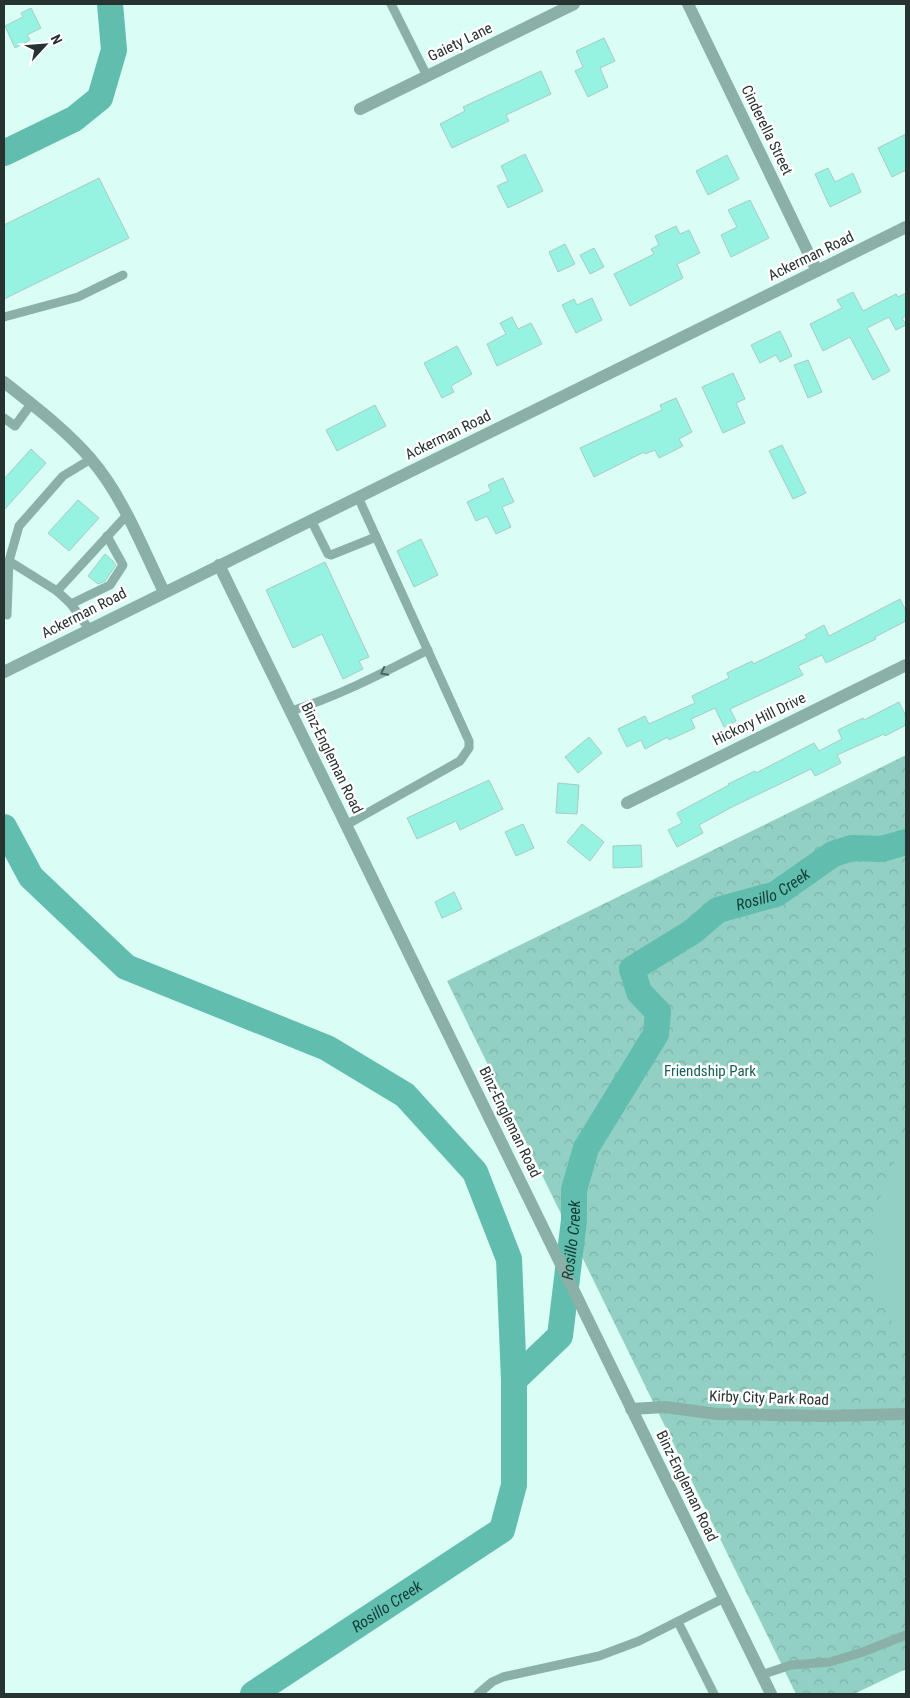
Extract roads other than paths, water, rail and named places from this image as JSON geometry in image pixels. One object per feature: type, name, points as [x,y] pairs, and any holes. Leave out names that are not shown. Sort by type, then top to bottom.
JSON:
[{"type":"street","name":"Gaiety Lane","points":[[360,109],[574,4]]},
{"type":"street","name":"Cinderella Street","points":[[688,4],[817,271]]},
{"type":"street","name":"Ackerman Road","points":[[4,672],[906,228]]},
{"type":"street","points":[[4,382],[72,438],[91,459],[108,482],[164,592]]},
{"type":"street","name":"Binz-Engleman Road","points":[[219,565],[771,1694]]},
{"type":"street","name":"Hickory Hill Drive","points":[[627,803],[906,665]]},
{"type":"street","name":"Kirby City Park Road","points":[[631,1409],[665,1407],[717,1414],[828,1416],[906,1414]]},
{"type":"lane","points":[[391,4],[427,76]]},
{"type":"lane","points":[[4,317],[78,297],[123,275]]},
{"type":"lane","points":[[4,418],[16,426],[31,404]]},
{"type":"lane","points":[[7,615],[9,561],[19,526],[63,476],[91,459]]},
{"type":"lane","points":[[346,825],[460,761],[470,748],[469,741],[358,497]]},
{"type":"lane","points":[[57,591],[126,515]]},
{"type":"lane","points":[[311,520],[328,554],[331,555],[376,537]]},
{"type":"lane","points":[[71,604],[110,584],[124,565],[107,536]]},
{"type":"lane","points":[[9,561],[57,591],[71,604],[89,629]]},
{"type":"lane","points":[[291,711],[350,689],[428,650]]},
{"type":"lane","points":[[478,1694],[492,1682],[503,1677],[599,1656],[678,1622],[724,1598]]},
{"type":"lane","points":[[678,1622],[714,1694]]},
{"type":"lane","points":[[761,1674],[791,1665],[830,1662],[863,1652],[906,1635]]},
{"type":"waterway","points":[[4,153],[74,119],[100,98],[114,50],[110,4]]},
{"type":"waterway","points":[[4,827],[31,877],[126,967],[327,1048],[405,1095],[475,1172],[509,1259],[514,1380]]},
{"type":"waterway","name":"Rosillo Creek","points":[[253,1694],[502,1530],[514,1485],[514,1380],[560,1336],[574,1220],[574,1190],[586,1148],[656,1034],[658,1012],[639,992],[632,969],[692,932],[718,910],[776,894],[833,854],[852,848],[882,849],[906,842]]},
{"type":"park label","name":"Friendship Park","points":[[710,1071]]}]
